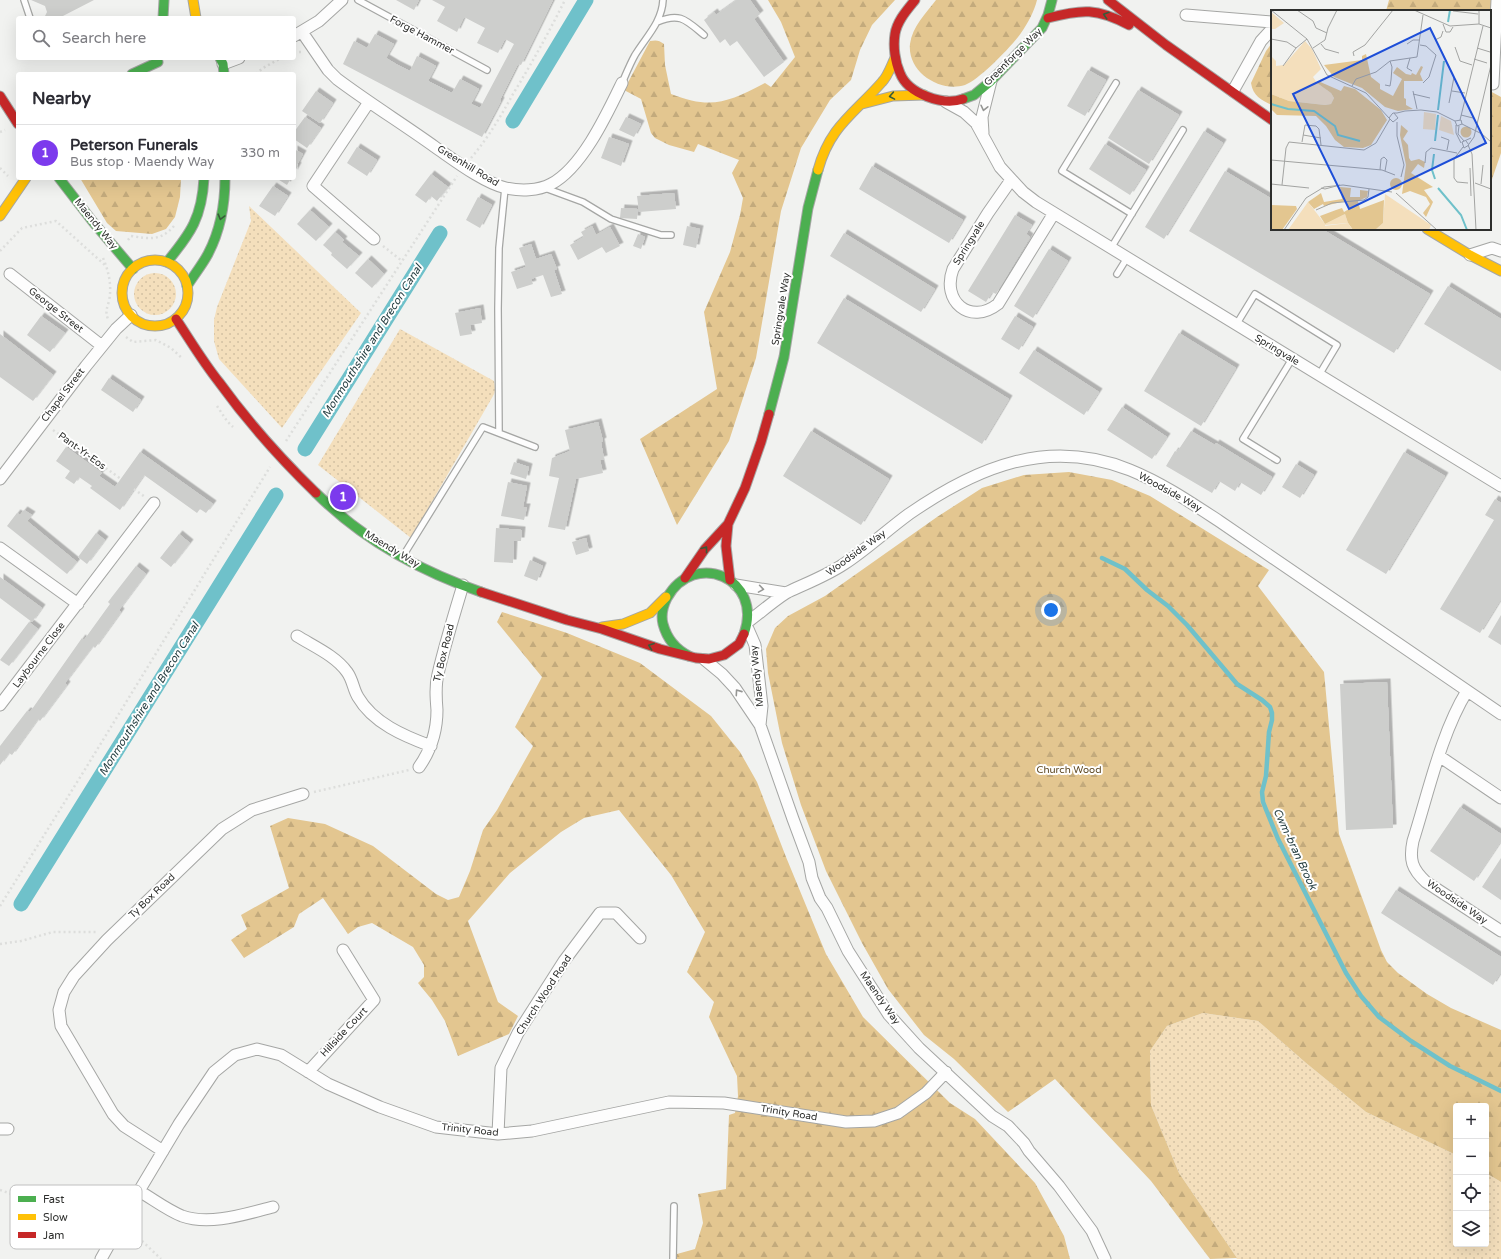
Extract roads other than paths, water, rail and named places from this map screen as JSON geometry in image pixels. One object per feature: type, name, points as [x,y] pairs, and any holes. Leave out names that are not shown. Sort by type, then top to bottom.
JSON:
[{"type":"street","points":[[163,16],[164,0]]},
{"type":"street","points":[[192,0],[196,16]]},
{"type":"street","points":[[298,34],[319,21],[342,0]]},
{"type":"street","name":"Greenforge Way","points":[[915,0],[902,17],[895,33],[895,58],[900,74],[910,87],[933,99],[946,102],[960,100],[974,95],[991,81],[1042,28],[1052,7],[1052,0]]},
{"type":"street","name":"Greenforge Way","points":[[1108,0],[1166,45],[1271,119]]},
{"type":"street","points":[[1495,84],[1497,0]]},
{"type":"street","name":"Greenforge Way","points":[[1048,18],[1075,11],[1086,10],[1103,13],[1119,19],[1166,45]]},
{"type":"street","points":[[1186,15],[1271,22]]},
{"type":"street","points":[[1233,91],[1261,41],[1271,30]]},
{"type":"street","name":"Greenhill Road","points":[[298,34],[337,79],[464,166],[491,182],[505,188],[530,190],[542,188],[557,180],[574,164],[605,118],[622,83]]},
{"type":"street","name":"Springvale Way","points":[[685,578],[705,548],[728,524],[745,488],[761,442],[778,384],[788,334],[808,208],[822,155],[832,136],[844,120],[883,81],[895,58]]},
{"type":"street","points":[[136,72],[159,60]]},
{"type":"street","points":[[156,72],[159,60]]},
{"type":"street","points":[[222,65],[235,60]]},
{"type":"street","name":"Springvale","points":[[984,135],[982,117],[991,81]]},
{"type":"street","name":"Springvale Way","points":[[861,104],[898,94],[924,95]]},
{"type":"street","points":[[0,96],[16,121]]},
{"type":"street","points":[[369,102],[312,186],[374,239]]},
{"type":"street","name":"Springvale","points":[[946,102],[964,112],[976,123],[984,135],[1000,167],[1023,192],[1127,258],[1501,486]]},
{"type":"street","points":[[0,216],[25,180]]},
{"type":"street","name":"Maendy Way","points":[[61,180],[93,222],[133,269]]},
{"type":"street","points":[[167,262],[189,234],[200,214],[204,196],[204,180]]},
{"type":"street","points":[[187,286],[208,254],[216,233],[222,215],[225,180]]},
{"type":"street","name":"Springvale","points":[[1011,180],[988,213],[953,269],[950,278],[952,295],[957,303],[964,309],[972,312],[982,312],[992,309],[998,304],[1054,213]]},
{"type":"street","points":[[1429,230],[1470,255],[1501,271]]},
{"type":"street","points":[[1470,255],[1492,248],[1501,251]]},
{"type":"street","points":[[158,260],[167,262],[176,268],[183,276],[187,286],[188,295],[186,304],[176,319],[167,324],[157,326],[148,325],[138,321],[131,315],[126,308],[122,291],[124,283],[133,269],[140,264],[158,260]]},
{"type":"street","name":"George Street","points":[[10,274],[102,346]]},
{"type":"street","name":"Chapel Street","points":[[0,479],[102,346],[116,329],[131,315]]},
{"type":"street","name":"Maendy Way","points":[[176,319],[219,383],[297,475],[330,506],[368,536],[403,556],[463,586],[576,623],[598,627],[660,649],[705,660],[718,658],[728,654],[737,647],[743,639],[748,625],[749,608],[744,596],[733,582],[719,575],[708,573],[696,574],[685,578],[674,586],[666,597],[650,613],[623,624],[598,627]]},
{"type":"street","name":"Woodside Way","points":[[748,625],[786,593],[826,575],[845,564],[909,514],[943,492],[975,475],[1022,459],[1046,456],[1077,457],[1104,462],[1129,470],[1176,492],[1501,714]]},
{"type":"street","name":"Laybourne Close","points":[[0,706],[154,503]]},
{"type":"street","name":"Springvale Way","points":[[728,524],[726,546],[733,582]]},
{"type":"street","points":[[0,548],[78,604]]},
{"type":"street","points":[[733,582],[786,593]]},
{"type":"street","name":"Ty Box Road","points":[[419,767],[426,758],[436,728],[435,693],[437,675],[463,586]]},
{"type":"street","name":"Maendy Way","points":[[666,597],[662,611],[663,625],[668,638],[677,649],[689,656]]},
{"type":"street","name":"Maendy Way","points":[[748,625],[755,645],[762,706],[760,725]]},
{"type":"street","points":[[297,636],[332,658],[347,671],[354,684],[357,696],[364,707],[376,718],[393,729],[431,746]]},
{"type":"street","name":"Maendy Way","points":[[705,660],[722,674],[735,688],[760,725],[809,862],[812,878],[820,898],[827,908],[848,951],[889,1014],[920,1048],[992,1116],[1008,1126],[1024,1142],[1029,1151],[1059,1186],[1092,1231],[1105,1259]]},
{"type":"street","name":"Woodside Way","points":[[1467,691],[1453,715],[1439,756],[1413,841],[1411,852],[1412,863],[1416,872],[1426,882],[1501,930]]},
{"type":"street","points":[[1439,756],[1501,798]]},
{"type":"street","name":"Ty Box Road","points":[[163,1151],[124,1126],[113,1114],[60,1026],[59,1010],[64,992],[74,976],[114,933],[222,829],[252,810],[303,794]]},
{"type":"street","name":"Church Wood Road","points":[[498,1134],[501,1068],[518,1033],[564,961],[600,913],[616,913],[640,938]]},
{"type":"street","name":"Hillside Court","points":[[308,1072],[374,1000],[343,950]]},
{"type":"street","name":"Trinity Road","points":[[142,1186],[179,1124],[214,1072],[235,1055],[257,1049],[281,1055],[328,1084],[380,1107],[436,1126],[498,1134],[532,1131],[669,1102],[724,1103],[846,1122],[874,1121],[898,1114],[926,1093],[946,1072]]},
{"type":"street","points":[[142,1193],[182,1216],[203,1220],[233,1216],[273,1207]]},
{"type":"street","name":"Trinity Road","points":[[101,1259],[106,1249]]},
{"type":"lane","points":[[24,0],[29,16]]},
{"type":"lane","name":"Forge Hammer","points":[[358,0],[487,70]]},
{"type":"lane","points":[[622,83],[634,56],[657,22],[662,10],[663,0]]},
{"type":"lane","points":[[657,22],[670,17],[680,18],[691,24],[704,35]]},
{"type":"lane","points":[[1116,83],[1062,171],[1132,214]]},
{"type":"lane","points":[[1111,248],[1183,130]]},
{"type":"lane","points":[[499,433],[499,248],[505,188]]},
{"type":"lane","points":[[542,188],[583,202],[611,219],[661,235],[671,236]]},
{"type":"lane","points":[[1117,274],[1127,258]]},
{"type":"lane","points":[[1236,325],[1255,294],[1337,345],[1319,375]]},
{"type":"lane","points":[[1277,460],[1243,439],[1292,359]]},
{"type":"lane","points":[[403,556],[483,427],[535,447]]},
{"type":"lane","points":[[673,1259],[674,1206]]},
{"type":"waterway","name":"Monmouthshire and Brecon Canal","points":[[513,121],[586,0]]},
{"type":"waterway","name":"Monmouthshire and Brecon Canal","points":[[305,449],[440,233]]},
{"type":"waterway","name":"Monmouthshire and Brecon Canal","points":[[21,904],[276,495]]},
{"type":"waterway","name":"Cwm-bran Brook","points":[[1102,558],[1125,569],[1147,590],[1168,606],[1187,625],[1237,684],[1270,707],[1272,720],[1269,732],[1266,776],[1262,792],[1263,802],[1278,839],[1346,973],[1361,996],[1379,1017],[1411,1041],[1450,1066],[1501,1091]]},
{"type":"place","name":"Peterson Funerals","points":[[343,497]]},
{"type":"park label","name":"Church Wood","points":[[1069,770]]}]
